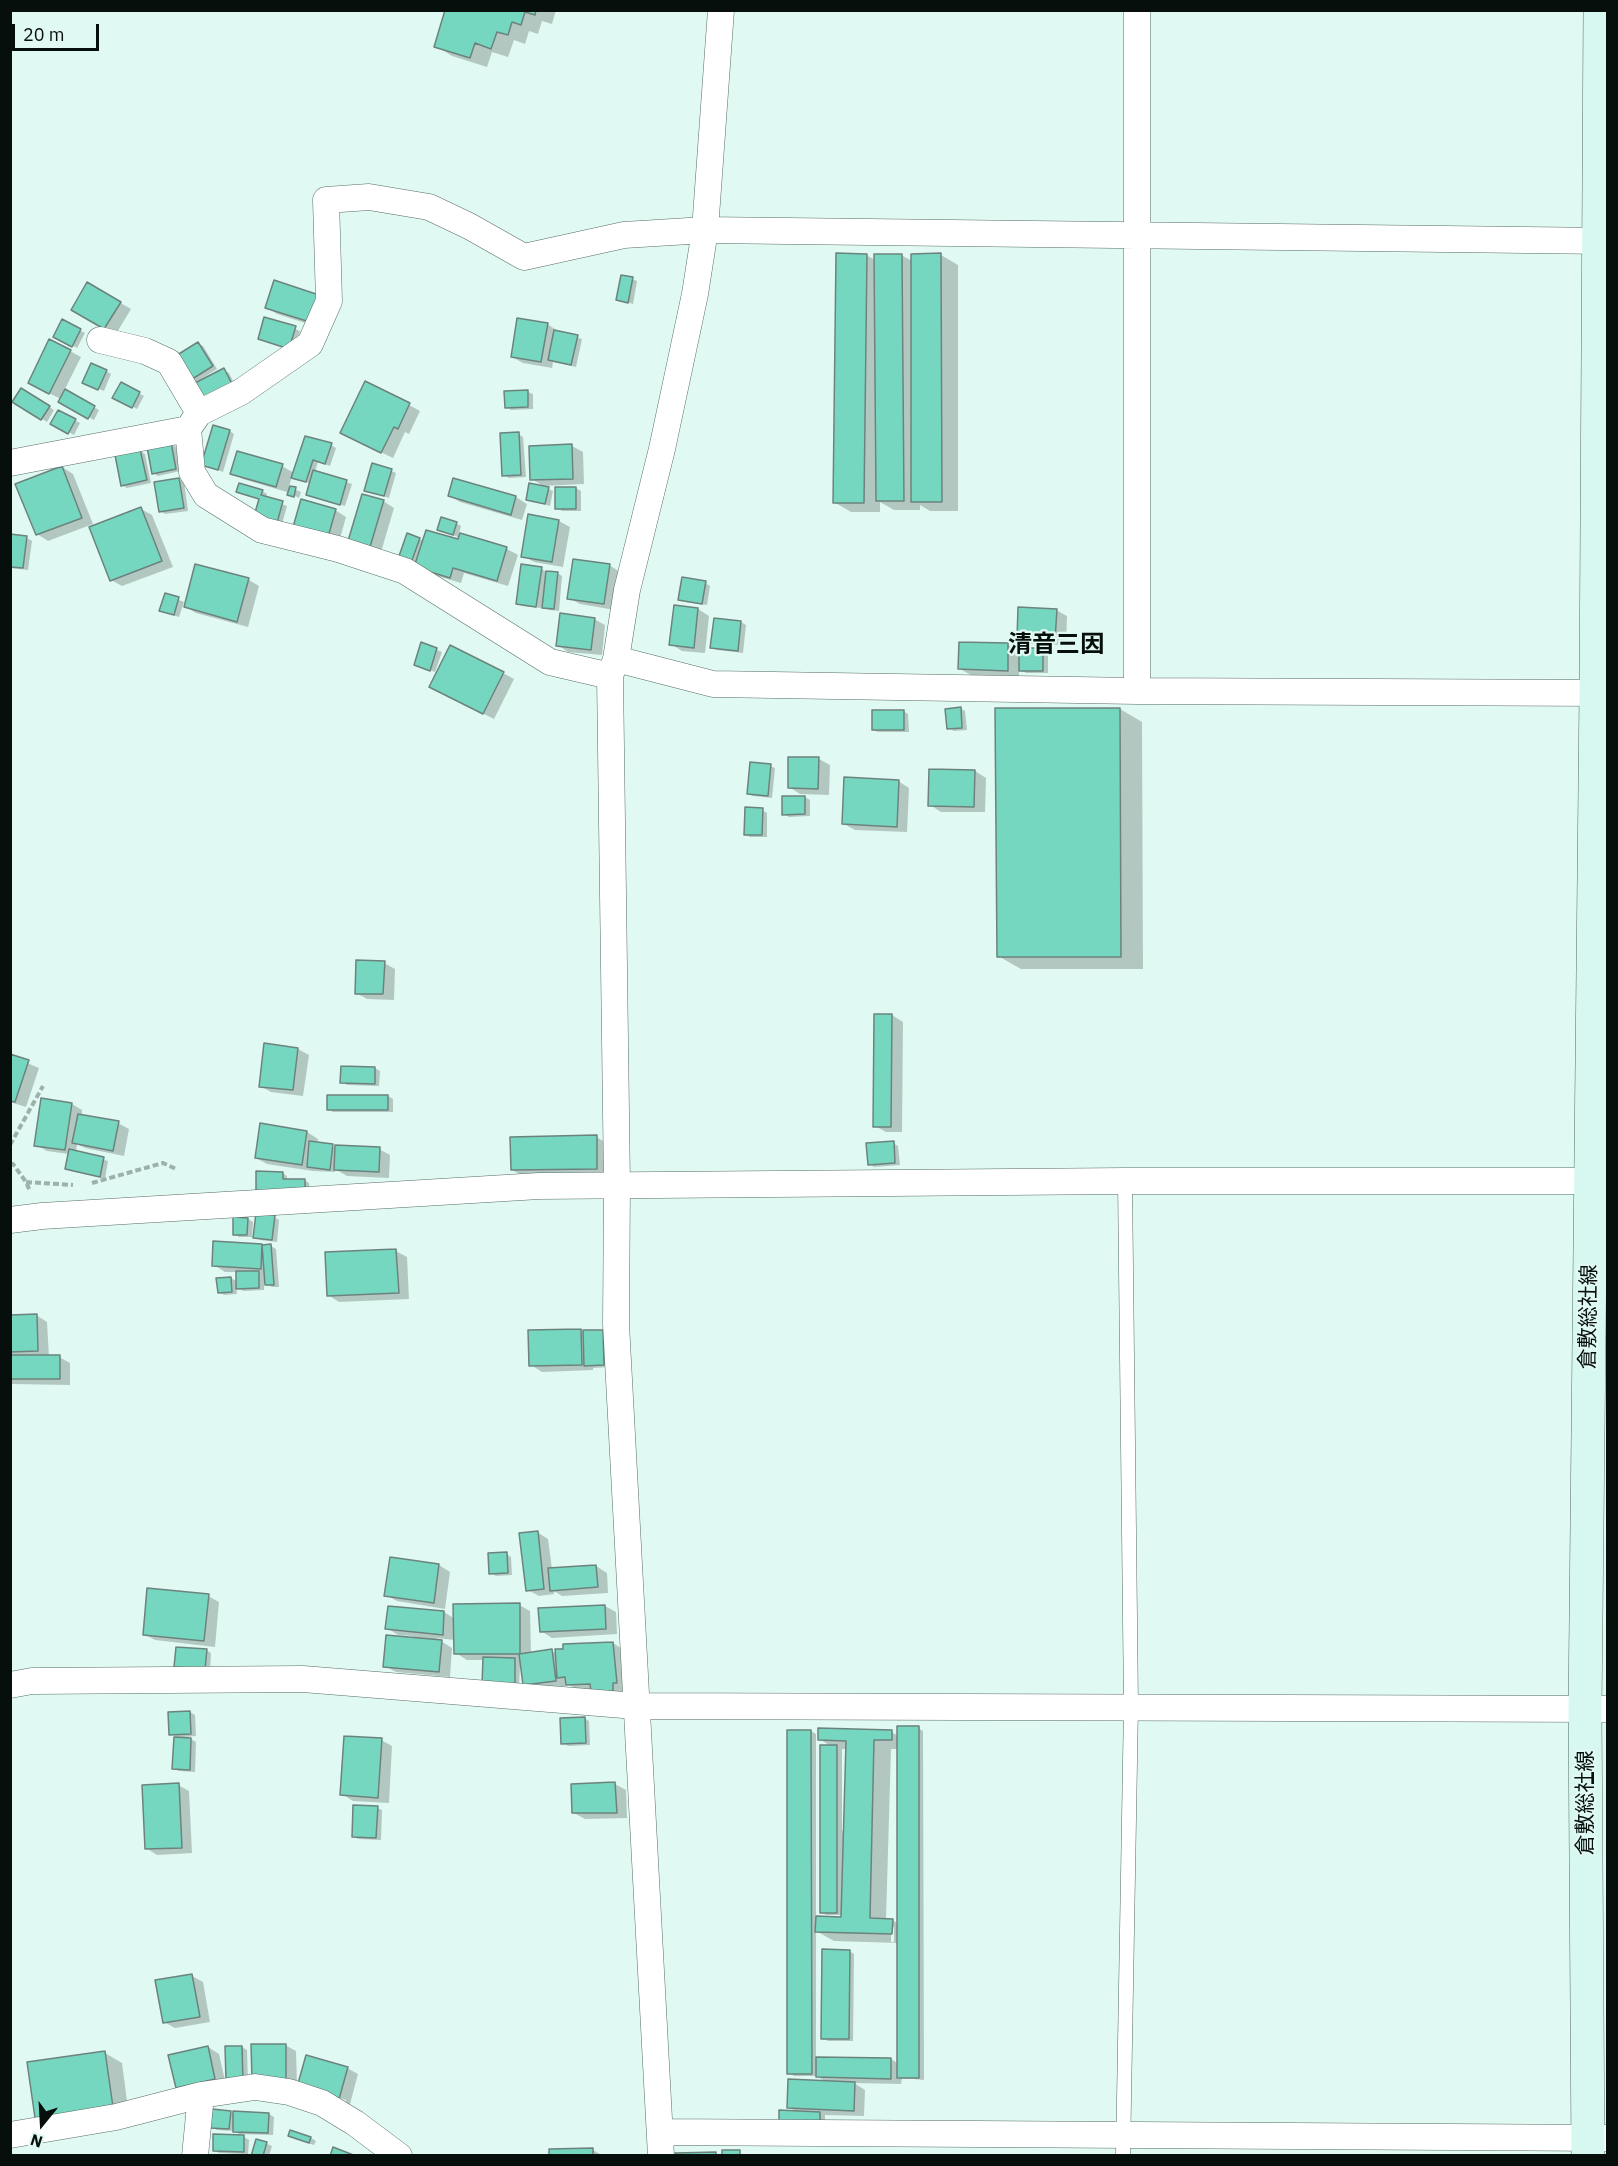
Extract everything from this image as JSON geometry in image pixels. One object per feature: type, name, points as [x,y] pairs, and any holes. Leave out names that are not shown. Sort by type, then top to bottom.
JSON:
[{"type":"main road","name":"倉敷総社線","points":[[1594,2144],[1604,241],[1600,10]]},
{"type":"street","points":[[721,10],[705,230],[695,294],[662,449],[627,590],[613,668],[616,1324],[660,2144],[1594,2144]]},
{"type":"street","points":[[1137,10],[1137,692]]},
{"type":"street","points":[[10,463],[193,421],[242,392],[310,344],[329,301],[326,200],[369,197],[429,207],[524,256],[624,235],[705,230],[1604,241]]},
{"type":"street","points":[[100,340],[145,351],[170,362],[193,421],[192,472],[206,495],[262,530],[338,549],[405,571],[550,662],[613,668],[713,684],[1137,692],[1602,693]]},
{"type":"street","points":[[10,1220],[42,1216],[539,1186],[1125,1180],[1599,1181]]},
{"type":"street","points":[[10,1685],[32,1681],[303,1679],[636,1706],[1597,1709]]},
{"type":"street","points":[[10,2135],[116,2117],[201,2095],[255,2087],[289,2092],[322,2103],[355,2123],[399,2156]]},
{"type":"street","points":[[195,2156],[201,2095]]},
{"type":"lane","points":[[1123,2145],[1131,1707],[1125,1180]]},
{"type":"path","points":[[10,1145],[43,1086]]},
{"type":"path","points":[[90,1184],[163,1163],[176,1169]]},
{"type":"path","points":[[26,1182],[80,1186]]},
{"type":"building","points":[[445,10],[536,10],[535,15],[525,12],[521,25],[512,22],[508,35],[497,32],[491,49],[475,43],[470,58],[434,47]]},
{"type":"building","points":[[836,253],[867,254],[864,503],[833,503]]},
{"type":"building","points":[[941,253],[942,502],[911,502],[911,254]]},
{"type":"building","points":[[874,254],[902,254],[904,501],[876,501]]},
{"type":"building","points":[[621,275],[633,277],[628,303],[616,300]]},
{"type":"building","points":[[274,280],[322,296],[313,323],[265,308]]},
{"type":"building","points":[[87,282],[121,302],[104,329],[71,310]]},
{"type":"building","points":[[264,317],[296,326],[289,349],[258,339]]},
{"type":"building","points":[[517,318],[548,323],[541,362],[511,357]]},
{"type":"building","points":[[62,319],[81,329],[72,347],[53,337]]},
{"type":"building","points":[[554,330],[578,335],[571,365],[548,360]]},
{"type":"building","points":[[49,339],[71,350],[49,394],[28,383]]},
{"type":"building","points":[[198,342],[213,366],[189,381],[174,357]]},
{"type":"building","points":[[91,363],[107,370],[98,390],[82,383]]},
{"type":"building","points":[[224,368],[233,386],[200,403],[191,385]]},
{"type":"building","points":[[365,381],[410,403],[398,429],[394,427],[381,453],[340,433]]},
{"type":"building","points":[[121,382],[140,392],[132,408],[112,398]]},
{"type":"building","points":[[21,388],[50,406],[41,420],[12,402]]},
{"type":"building","points":[[65,389],[95,406],[88,419],[58,402]]},
{"type":"building","points":[[528,390],[528,407],[505,408],[504,391]]},
{"type":"building","points":[[58,410],[76,419],[68,434],[50,424]]},
{"type":"building","points":[[213,425],[230,430],[218,470],[201,465]]},
{"type":"building","points":[[519,432],[521,475],[502,476],[500,433]]},
{"type":"building","points":[[305,436],[332,443],[325,464],[313,460],[306,482],[291,478]]},
{"type":"building","points":[[171,442],[176,469],[152,474],[147,447]]},
{"type":"building","points":[[572,444],[573,479],[530,480],[529,446]]},
{"type":"building","points":[[140,449],[147,480],[121,486],[115,455]]},
{"type":"building","points":[[237,451],[283,464],[276,487],[230,474]]},
{"type":"building","points":[[372,463],[392,469],[384,496],[364,491]]},
{"type":"building","points":[[62,466],[82,518],[36,535],[15,484]]},
{"type":"building","points":[[313,470],[347,480],[340,505],[306,495]]},
{"type":"building","points":[[179,478],[184,508],[159,512],[154,482]]},
{"type":"building","points":[[453,478],[516,496],[511,515],[448,496]]},
{"type":"building","points":[[239,483],[263,490],[261,495],[283,501],[277,523],[254,516],[259,499],[236,492]]},
{"type":"building","points":[[529,483],[549,487],[545,504],[526,500]]},
{"type":"building","points":[[290,486],[296,487],[294,497],[287,495]]},
{"type":"building","points":[[555,487],[576,487],[576,509],[555,509]]},
{"type":"building","points":[[362,494],[384,500],[370,547],[348,541]]},
{"type":"building","points":[[301,499],[336,509],[328,537],[293,527]]},
{"type":"building","points":[[141,507],[162,561],[110,581],[89,527]]},
{"type":"building","points":[[528,514],[559,520],[552,562],[521,557]]},
{"type":"building","points":[[441,517],[457,522],[453,535],[437,530]]},
{"type":"building","points":[[426,530],[458,539],[460,533],[507,547],[497,581],[453,568],[450,578],[414,567]]},
{"type":"building","points":[[407,533],[420,538],[411,563],[398,559]]},
{"type":"building","points":[[10,534],[27,536],[23,568],[10,567]]},
{"type":"building","points":[[573,559],[610,564],[604,604],[567,599]]},
{"type":"building","points":[[195,564],[249,578],[237,622],[184,607]]},
{"type":"building","points":[[521,564],[542,567],[536,607],[516,604]]},
{"type":"building","points":[[546,571],[558,572],[554,609],[542,608]]},
{"type":"building","points":[[682,577],[706,581],[702,604],[678,600]]},
{"type":"building","points":[[165,593],[179,597],[174,615],[159,611]]},
{"type":"building","points":[[674,605],[698,608],[694,648],[669,645]]},
{"type":"building","points":[[1018,607],[1057,609],[1055,640],[1017,638]]},
{"type":"building","points":[[560,613],[595,618],[591,650],[556,646]]},
{"type":"building","points":[[714,618],[741,621],[738,651],[710,648]]},
{"type":"building","points":[[421,642],[437,648],[430,671],[414,665]]},
{"type":"building","points":[[959,642],[1008,643],[1008,671],[958,669]]},
{"type":"building","points":[[450,645],[504,672],[483,714],[429,687]]},
{"type":"building","points":[[1019,648],[1043,648],[1043,671],[1019,671]]},
{"type":"building","points":[[961,707],[962,728],[947,729],[945,709]]},
{"type":"building","points":[[995,708],[1120,708],[1121,957],[997,957]]},
{"type":"building","points":[[872,710],[904,710],[904,730],[872,730]]},
{"type":"building","points":[[788,757],[819,757],[818,789],[788,788]]},
{"type":"building","points":[[750,762],[771,764],[768,796],[747,794]]},
{"type":"building","points":[[929,769],[975,770],[974,807],[928,806]]},
{"type":"building","points":[[844,777],[899,780],[897,827],[842,824]]},
{"type":"building","points":[[782,796],[805,796],[805,814],[782,815]]},
{"type":"building","points":[[745,807],[763,808],[762,835],[744,835]]},
{"type":"building","points":[[356,960],[385,961],[383,994],[355,994]]},
{"type":"building","points":[[874,1014],[892,1014],[891,1127],[873,1127]]},
{"type":"building","points":[[264,1043],[298,1048],[293,1090],[259,1087]]},
{"type":"building","points":[[10,1054],[29,1060],[15,1102],[10,1101]]},
{"type":"building","points":[[341,1066],[375,1067],[375,1084],[340,1083]]},
{"type":"building","points":[[327,1095],[388,1095],[388,1110],[327,1110]]},
{"type":"building","points":[[41,1098],[72,1103],[65,1150],[34,1146]]},
{"type":"building","points":[[78,1114],[119,1121],[113,1151],[72,1143]]},
{"type":"building","points":[[260,1123],[307,1131],[302,1165],[255,1158]]},
{"type":"building","points":[[597,1135],[597,1169],[511,1170],[510,1137]]},
{"type":"building","points":[[309,1141],[333,1144],[330,1170],[307,1167]]},
{"type":"building","points":[[894,1141],[895,1163],[868,1165],[866,1143]]},
{"type":"building","points":[[335,1145],[380,1147],[379,1172],[334,1170]]},
{"type":"building","points":[[69,1149],[104,1157],[100,1177],[65,1169]]},
{"type":"building","points":[[256,1171],[283,1172],[283,1179],[305,1179],[305,1191],[256,1191]]},
{"type":"building","points":[[256,1213],[275,1215],[272,1240],[253,1238]]},
{"type":"building","points":[[233,1217],[248,1218],[247,1235],[233,1235]]},
{"type":"building","points":[[213,1241],[262,1244],[261,1269],[212,1266]]},
{"type":"building","points":[[271,1244],[274,1285],[265,1285],[262,1245]]},
{"type":"building","points":[[396,1249],[399,1293],[327,1296],[325,1252]]},
{"type":"building","points":[[236,1271],[259,1271],[259,1288],[236,1289]]},
{"type":"building","points":[[231,1277],[232,1292],[218,1293],[216,1278]]},
{"type":"building","points":[[37,1314],[38,1351],[10,1352],[10,1315]]},
{"type":"building","points":[[581,1329],[582,1365],[529,1366],[528,1330]]},
{"type":"building","points":[[583,1330],[603,1330],[604,1365],[584,1366]]},
{"type":"building","points":[[10,1355],[60,1355],[60,1379],[10,1379]]},
{"type":"building","points":[[538,1531],[544,1589],[526,1591],[519,1533]]},
{"type":"building","points":[[507,1552],[508,1573],[489,1574],[488,1553]]},
{"type":"building","points":[[390,1557],[439,1564],[434,1603],[384,1596]]},
{"type":"building","points":[[596,1565],[598,1587],[550,1591],[548,1568]]},
{"type":"building","points":[[147,1588],[209,1594],[204,1641],[143,1635]]},
{"type":"building","points":[[520,1603],[520,1654],[454,1654],[453,1604]]},
{"type":"building","points":[[605,1605],[606,1629],[540,1632],[538,1608]]},
{"type":"building","points":[[388,1606],[444,1611],[443,1635],[385,1629]]},
{"type":"building","points":[[386,1635],[442,1640],[439,1672],[383,1667]]},
{"type":"building","points":[[613,1642],[617,1683],[613,1683],[613,1691],[591,1692],[590,1684],[566,1685],[565,1677],[557,1678],[555,1649],[563,1649],[563,1644]]},
{"type":"building","points":[[176,1647],[207,1649],[205,1669],[174,1667]]},
{"type":"building","points":[[552,1649],[556,1681],[523,1685],[519,1654]]},
{"type":"building","points":[[483,1657],[515,1658],[515,1686],[482,1685]]},
{"type":"building","points":[[190,1711],[191,1734],[169,1735],[168,1712]]},
{"type":"building","points":[[585,1717],[586,1743],[561,1744],[560,1718]]},
{"type":"building","points":[[897,1726],[919,1726],[919,2078],[897,2078]]},
{"type":"building","points":[[818,1728],[892,1730],[892,1740],[874,1740],[870,1918],[893,1919],[892,1934],[815,1932],[816,1916],[841,1917],[846,1741],[818,1740]]},
{"type":"building","points":[[787,1730],[811,1730],[812,2074],[787,2074]]},
{"type":"building","points":[[344,1736],[382,1738],[378,1798],[340,1795]]},
{"type":"building","points":[[174,1737],[191,1738],[190,1770],[172,1769]]},
{"type":"building","points":[[820,1745],[837,1745],[837,1913],[820,1913]]},
{"type":"building","points":[[615,1782],[617,1813],[572,1813],[571,1784]]},
{"type":"building","points":[[179,1783],[182,1848],[145,1849],[142,1785]]},
{"type":"building","points":[[353,1805],[378,1806],[376,1838],[352,1837]]},
{"type":"building","points":[[822,1949],[850,1950],[849,2039],[821,2039]]},
{"type":"building","points":[[192,1974],[200,2017],[163,2023],[155,1980]]},
{"type":"building","points":[[251,2044],[286,2044],[286,2079],[252,2079]]},
{"type":"building","points":[[208,2046],[215,2079],[176,2088],[168,2055]]},
{"type":"building","points":[[225,2046],[242,2046],[243,2081],[226,2081]]},
{"type":"building","points":[[105,2051],[113,2107],[35,2118],[27,2062]]},
{"type":"building","points":[[306,2055],[348,2067],[339,2099],[297,2087]]},
{"type":"building","points":[[816,2057],[891,2058],[891,2079],[816,2077]]},
{"type":"building","points":[[788,2079],[855,2082],[854,2111],[787,2108]]},
{"type":"building","points":[[212,2109],[231,2111],[229,2129],[210,2128]]},
{"type":"building","points":[[779,2110],[820,2112],[820,2124],[779,2122]]},
{"type":"building","points":[[233,2111],[269,2113],[268,2133],[233,2132]]},
{"type":"building","points":[[290,2130],[311,2137],[309,2143],[288,2136]]},
{"type":"building","points":[[213,2134],[244,2135],[244,2152],[213,2151]]},
{"type":"building","points":[[256,2139],[267,2142],[263,2156],[251,2156]]},
{"type":"building","points":[[333,2147],[356,2156],[330,2156]]},
{"type":"building","points":[[593,2148],[593,2156],[549,2156],[549,2149]]},
{"type":"building","points":[[722,2150],[740,2150],[740,2156],[722,2156]]},
{"type":"building","points":[[716,2152],[716,2156],[676,2156],[675,2153]]},
{"type":"district","name":"清音三因","points":[[1056,645]]}]
